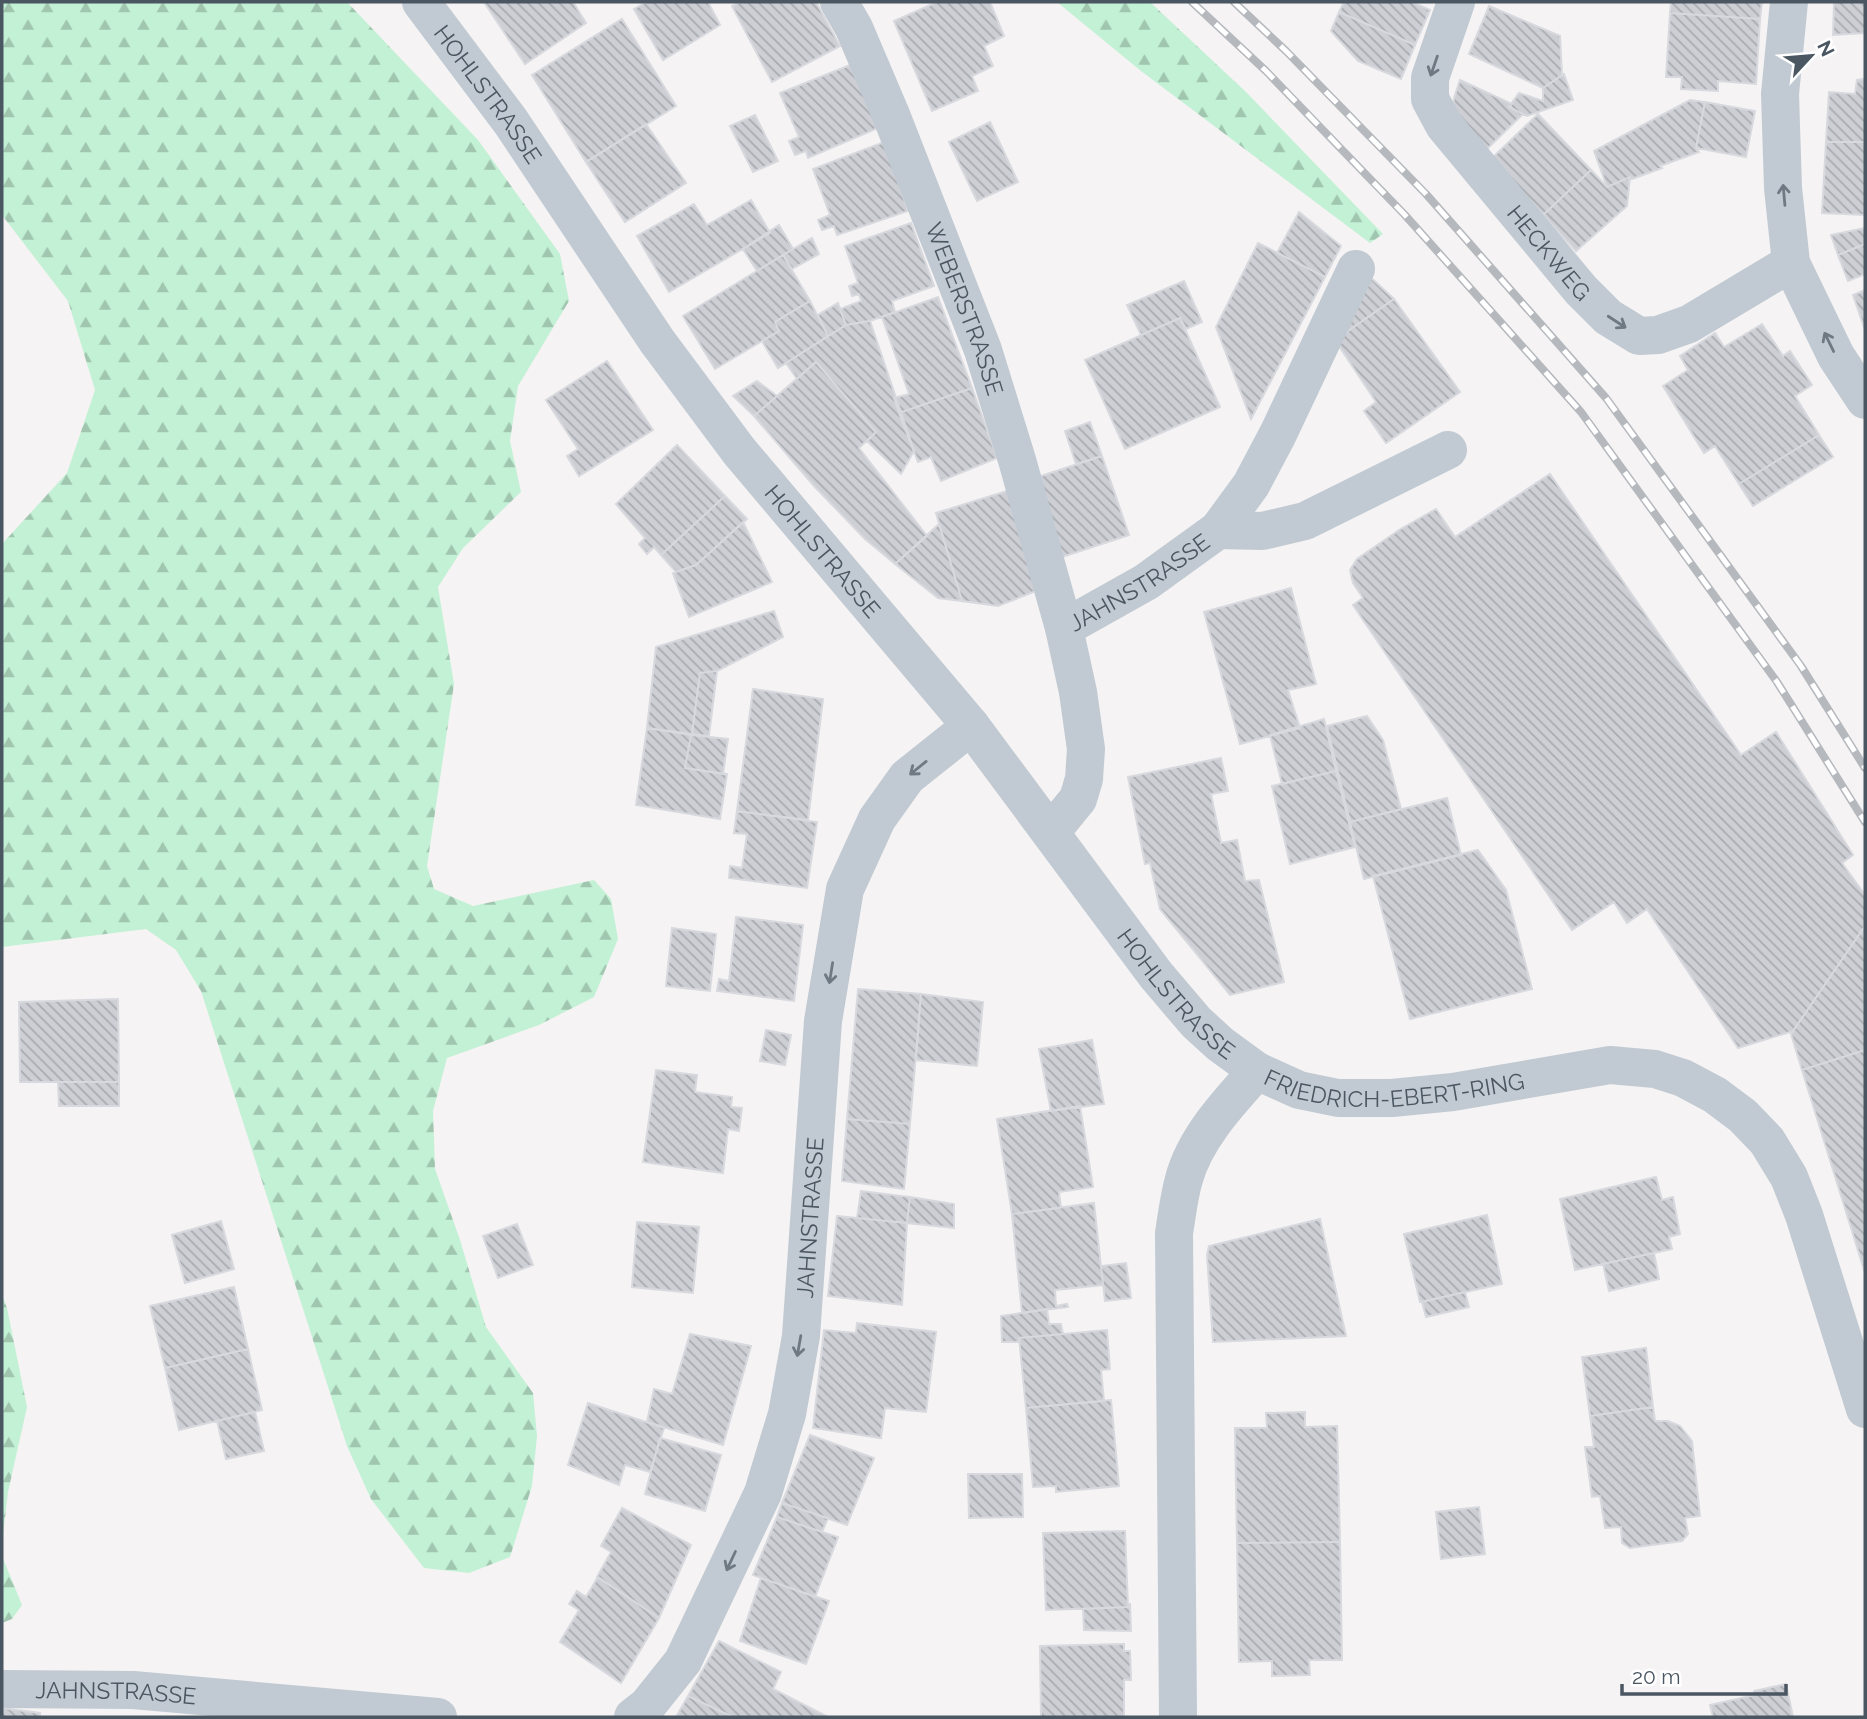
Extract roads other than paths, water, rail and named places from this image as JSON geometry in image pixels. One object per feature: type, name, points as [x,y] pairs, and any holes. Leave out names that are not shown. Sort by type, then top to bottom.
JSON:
[{"type":"street","name":"HOHLSTRASSE","points":[[421,2],[511,122],[657,341],[739,452],[971,726],[1156,975],[1196,1022],[1220,1044],[1258,1071]]},
{"type":"street","name":"WEBERSTRASSE","points":[[839,2],[854,28],[891,115],[984,350],[1064,628]]},
{"type":"street","name":"HECKWEG","points":[[1456,2],[1430,78],[1430,99],[1444,125],[1581,290],[1608,317],[1639,336],[1658,335],[1689,324],[1790,263]]},
{"type":"street","points":[[1790,2],[1780,94],[1783,188],[1790,263],[1836,356],[1865,400]]},
{"type":"street","name":"JAHNSTRASSE","points":[[1051,832],[1078,799],[1084,779],[1086,749],[1078,692],[1064,628],[1146,582],[1218,530],[1251,485],[1278,434],[1356,269]]},
{"type":"street","name":"JAHNSTRASSE","points":[[1218,530],[1262,531],[1305,521],[1448,450]]},
{"type":"street","name":"JAHNSTRASSE","points":[[634,1717],[647,1706],[683,1661],[763,1493],[786,1414],[802,1336],[823,1021],[845,890],[877,819],[907,777],[971,726]]},
{"type":"street","name":"FRIEDRICH-EBERT-RING","points":[[1178,1717],[1174,1233],[1184,1177],[1205,1135],[1223,1108],[1258,1071],[1299,1090],[1338,1098],[1392,1098],[1453,1092],[1610,1065],[1655,1069],[1683,1078],[1715,1095],[1743,1116],[1767,1141],[1789,1177],[1804,1215],[1865,1409]]},
{"type":"street","name":"JAHNSTRASSE","points":[[2,1689],[133,1690],[438,1717]]},
{"type":"railway","points":[[1192,2],[1266,71],[1404,214],[1581,412],[1777,682],[1865,822]]},
{"type":"railway","points":[[1234,2],[1286,51],[1426,194],[1606,398],[1801,666],[1865,768]]}]
